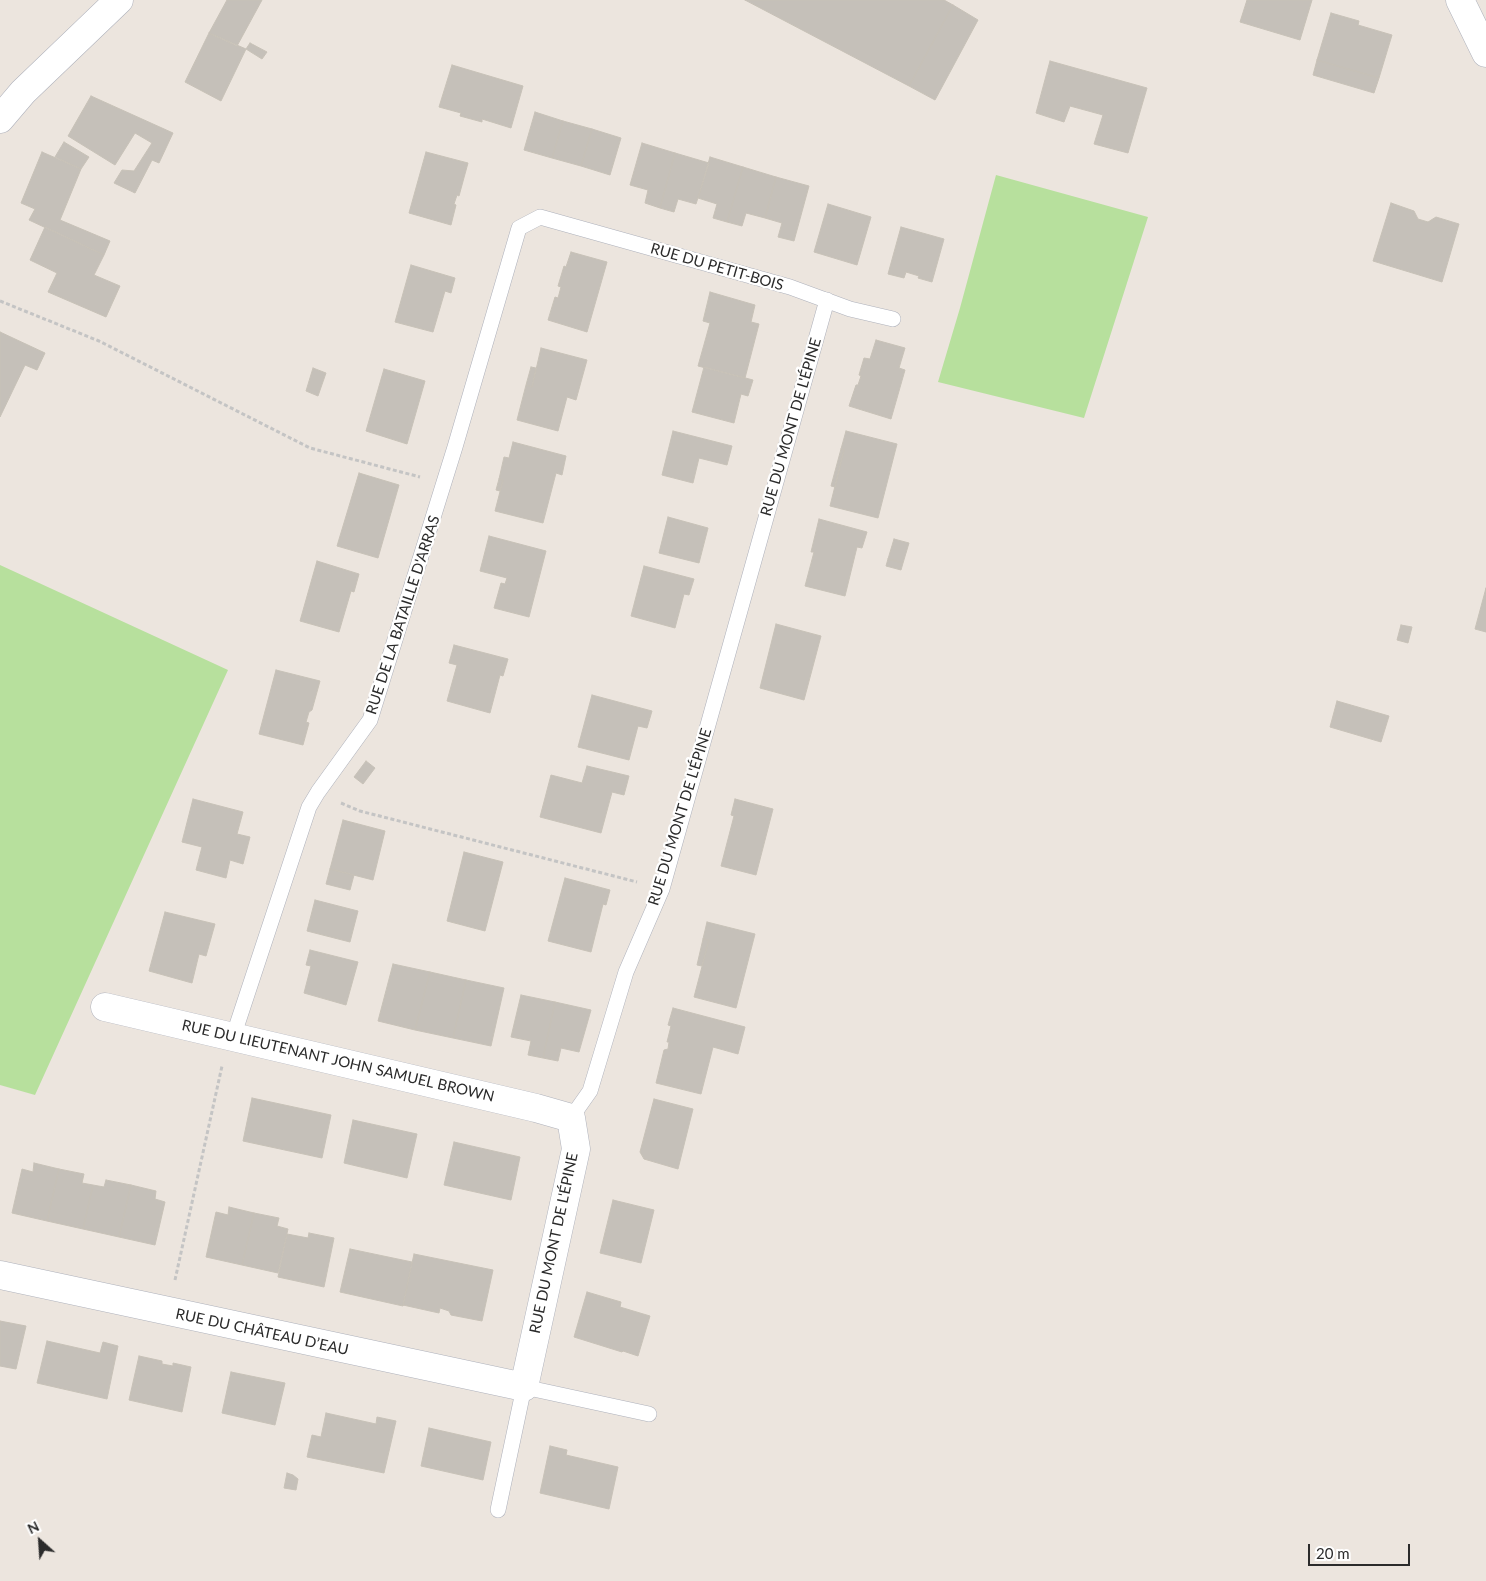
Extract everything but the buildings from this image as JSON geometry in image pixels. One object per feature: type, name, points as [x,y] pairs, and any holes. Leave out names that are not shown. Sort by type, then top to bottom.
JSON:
[{"type":"street","points":[[0,119],[23,92],[119,0]]},
{"type":"street","points":[[1460,0],[1486,53]]},
{"type":"street","name":"RUE DU LIEUTENANT JOHN SAMUEL BROWN","points":[[105,1007],[536,1108],[570,1118]]},
{"type":"street","name":"RUE DU MONT DE L'ÉPINE","points":[[524,1386],[576,1150],[570,1118]]},
{"type":"street","name":"RUE DU CHÂTEAU D’EAU","points":[[0,1275],[524,1386]]},
{"type":"lane","name":"RUE DU PETIT-BOIS","points":[[540,217],[790,287],[850,309],[892,319]]},
{"type":"lane","name":"RUE DE LA BATAILLE D'ARRAS","points":[[233,1037],[310,807],[318,792],[370,720],[445,482],[520,228],[540,217]]},
{"type":"lane","name":"RUE DU MONT DE L'ÉPINE","points":[[570,1118],[590,1091],[626,972],[662,889],[827,300]]},
{"type":"lane","points":[[498,1510],[524,1386],[649,1414]]},
{"type":"path","points":[[0,301],[99,341],[310,448],[410,475],[445,482]]},
{"type":"path","points":[[318,792],[360,811],[662,889]]},
{"type":"path","points":[[168,1312],[224,1055],[233,1037]]},
{"type":"green space","points":[[996,175],[1148,217],[1084,418],[938,382]]},
{"type":"green space","points":[[0,565],[228,670],[35,1095],[0,1085]]}]
